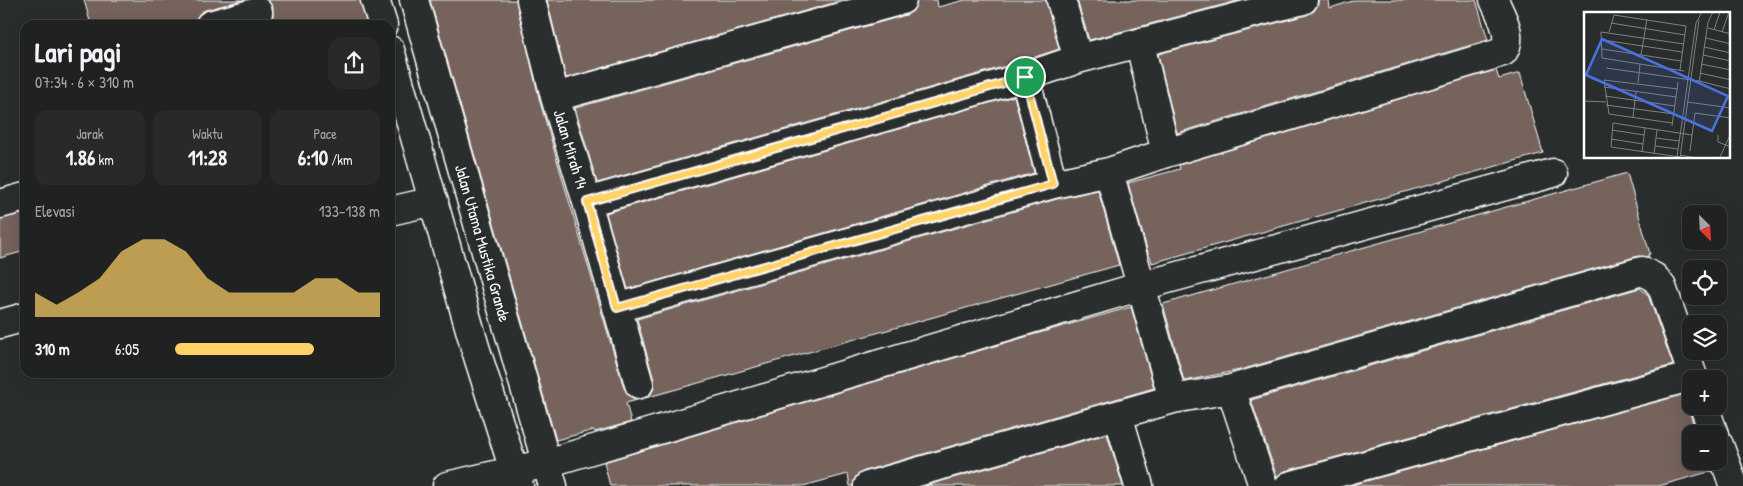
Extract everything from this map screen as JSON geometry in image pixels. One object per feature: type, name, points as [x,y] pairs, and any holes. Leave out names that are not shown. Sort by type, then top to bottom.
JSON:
[{"type":"street","points":[[375,0],[381,20]]},
{"type":"street","name":"Jalan Utama Mustika Grande","points":[[414,0],[550,474]]},
{"type":"street","name":"Jalan Mirah 14","points":[[532,0],[555,96],[639,384]]},
{"type":"street","points":[[555,96],[902,0]]},
{"type":"street","points":[[1061,0],[1078,59]]},
{"type":"street","points":[[587,202],[1025,77],[1078,59],[1303,0]]},
{"type":"street","points":[[617,308],[1053,184],[1109,172],[1166,153],[1503,52],[1508,46],[1509,37],[1494,0]]},
{"type":"street","points":[[228,20],[258,12]]},
{"type":"street","points":[[1140,44],[1166,153]]},
{"type":"street","points":[[395,67],[476,347],[517,478]]},
{"type":"street","points":[[1025,77],[1053,184]]},
{"type":"street","points":[[1109,172],[1173,399]]},
{"type":"street","points":[[447,486],[550,474],[1142,286],[1553,172]]},
{"type":"street","points":[[0,204],[20,198]]},
{"type":"street","points":[[395,211],[434,201]]},
{"type":"street","points":[[868,486],[1173,399],[1231,389],[1642,271],[1654,277],[1662,287],[1692,370]]},
{"type":"street","points":[[0,324],[20,319]]},
{"type":"street","points":[[1289,486],[1682,380]]},
{"type":"street","points":[[1231,389],[1263,486]]},
{"type":"street","points":[[1118,415],[1139,486]]},
{"type":"street","points":[[1726,470],[1731,485]]},
{"type":"building","points":[[84,0],[243,0],[205,10],[199,14],[196,20],[90,20]]},
{"type":"building","points":[[268,0],[360,0],[366,20],[271,20],[273,16],[273,7]]},
{"type":"building","points":[[430,0],[516,0],[540,102],[624,388],[629,396],[641,399],[626,403],[631,422],[556,440]]},
{"type":"building","points":[[547,0],[844,0],[566,78]]},
{"type":"building","points":[[917,0],[937,0],[938,7],[965,0],[1046,0],[1059,49],[1020,62],[597,183],[575,108],[906,15],[913,11]]},
{"type":"building","points":[[1077,0],[1241,0],[1089,40]]},
{"type":"building","points":[[1318,0],[1329,0],[1330,8],[1356,0],[1476,0],[1488,40],[1177,133],[1158,54],[1307,15],[1314,11],[1318,5]]},
{"type":"building","points":[[1496,70],[1499,79],[1520,73],[1543,153],[1152,263],[1128,183],[1180,169],[1179,165]]},
{"type":"building","points":[[1014,96],[1034,173],[628,289],[606,213]]},
{"type":"building","points":[[1627,173],[1650,254],[1648,254],[1649,257],[1638,256],[1240,370],[1184,381],[1163,304]]},
{"type":"building","points":[[1098,190],[1119,265],[645,398],[651,394],[654,388],[654,380],[637,319],[1057,199]]},
{"type":"building","points":[[20,214],[20,252],[0,258],[0,219]]},
{"type":"building","points":[[1640,288],[1648,295],[1673,365],[1285,471],[1277,477],[1251,400]]},
{"type":"building","points":[[1131,307],[1154,388],[864,471],[856,476],[853,486],[850,486],[848,474],[803,486],[610,486],[604,462]]},
{"type":"building","points":[[1682,395],[1682,415],[1690,415],[1694,425],[1682,425],[1682,470],[1712,471],[1659,486],[1348,486]]},
{"type":"building","points":[[1107,434],[1123,486],[925,486]]},
{"type":"route","points":[[1025,77],[1053,184],[617,308],[587,202],[1025,77]]}]
